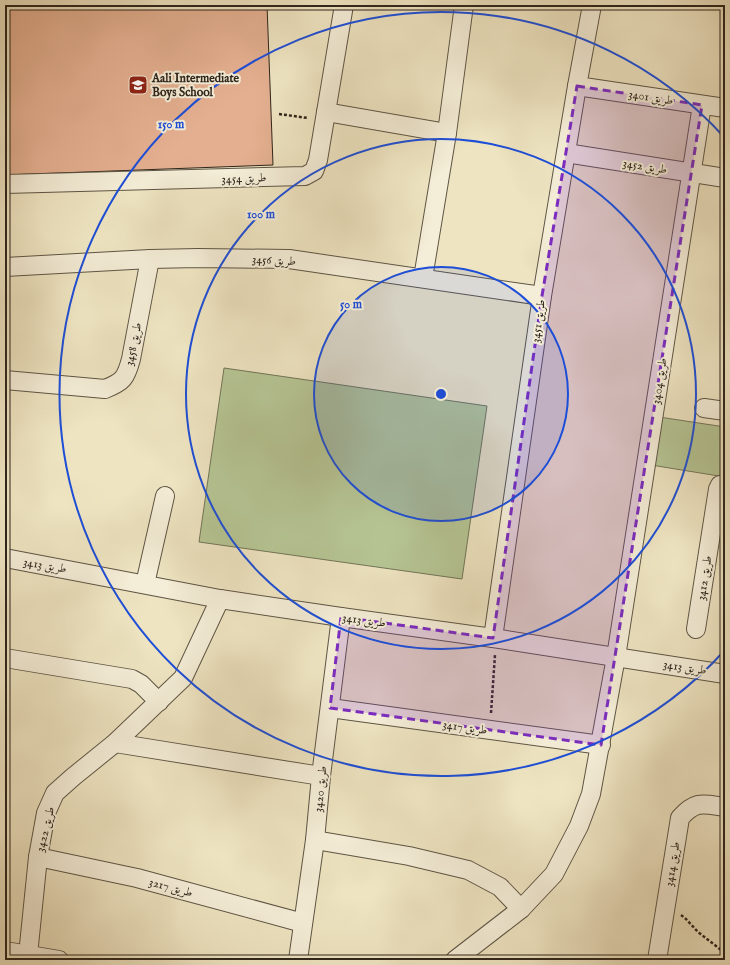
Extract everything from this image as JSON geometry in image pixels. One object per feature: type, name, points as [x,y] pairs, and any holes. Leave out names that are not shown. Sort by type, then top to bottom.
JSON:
[{"type":"street","name":"طريق 3454","points":[[5,184],[305,176],[314,171],[318,160],[344,5]]},
{"type":"street","points":[[424,278],[447,133],[464,5]]},
{"type":"street","name":"طريق 3451","points":[[495,638],[542,296],[592,5]]},
{"type":"street","name":"طريق 3401","points":[[577,86],[725,108]]},
{"type":"street","name":"طريق 3404","points":[[616,657],[702,105]]},
{"type":"street","points":[[325,116],[447,133]]},
{"type":"street","name":"طريق 3452","points":[[566,153],[725,178]]},
{"type":"street","name":"طريق 3456","points":[[5,267],[150,259],[198,258],[289,260],[542,296]]},
{"type":"street","name":"طريق 3458","points":[[5,380],[105,389],[118,384],[127,373],[131,359],[150,259]]},
{"type":"street","points":[[704,408],[725,411]]},
{"type":"street","name":"طريق 3412","points":[[696,629],[718,490],[720,485],[725,484]]},
{"type":"street","points":[[146,584],[165,496]]},
{"type":"street","name":"طريق 3413","points":[[5,558],[220,598],[341,617],[495,638],[725,674]]},
{"type":"street","name":"طريق 3422","points":[[28,956],[38,857],[46,813],[55,793],[115,743],[183,678],[220,598]]},
{"type":"street","name":"طريق 3420","points":[[298,960],[315,840],[321,776],[341,617]]},
{"type":"street","points":[[455,960],[521,909],[554,874],[579,826],[591,794],[616,657]]},
{"type":"street","points":[[5,658],[132,679],[141,684],[159,702]]},
{"type":"street","name":"طريق 3417","points":[[330,708],[601,745]]},
{"type":"street","points":[[115,743],[321,776]]},
{"type":"street","name":"طريق 3414","points":[[657,960],[680,818],[688,809],[701,804],[725,807]]},
{"type":"street","points":[[315,840],[409,856],[468,870],[500,887],[521,909]]},
{"type":"street","name":"طريق 3217","points":[[38,857],[137,878],[303,923]]},
{"type":"street","points":[[5,951],[59,960]]},
{"type":"path","points":[[279,114],[325,116]]},
{"type":"path","points":[[489,730],[495,638]]},
{"type":"path","points":[[665,909],[680,914],[698,932],[725,953]]},
{"type":"path","points":[[714,960],[725,958]]},
{"type":"highlighted area","points":[[577,86],[702,105],[601,745],[330,708],[341,617],[493,638],[542,296]]},
{"type":"green space","points":[[224,368],[487,406],[462,579],[199,542]]},
{"type":"green space","points":[[659,417],[725,427],[725,477],[651,465]]},
{"type":"building","name":"Aali Intermediate Boys School","points":[[5,5],[267,5],[273,165],[5,175]]},
{"type":"place","name":"Aali Intermediate Boys School","points":[[138,85]]}]
